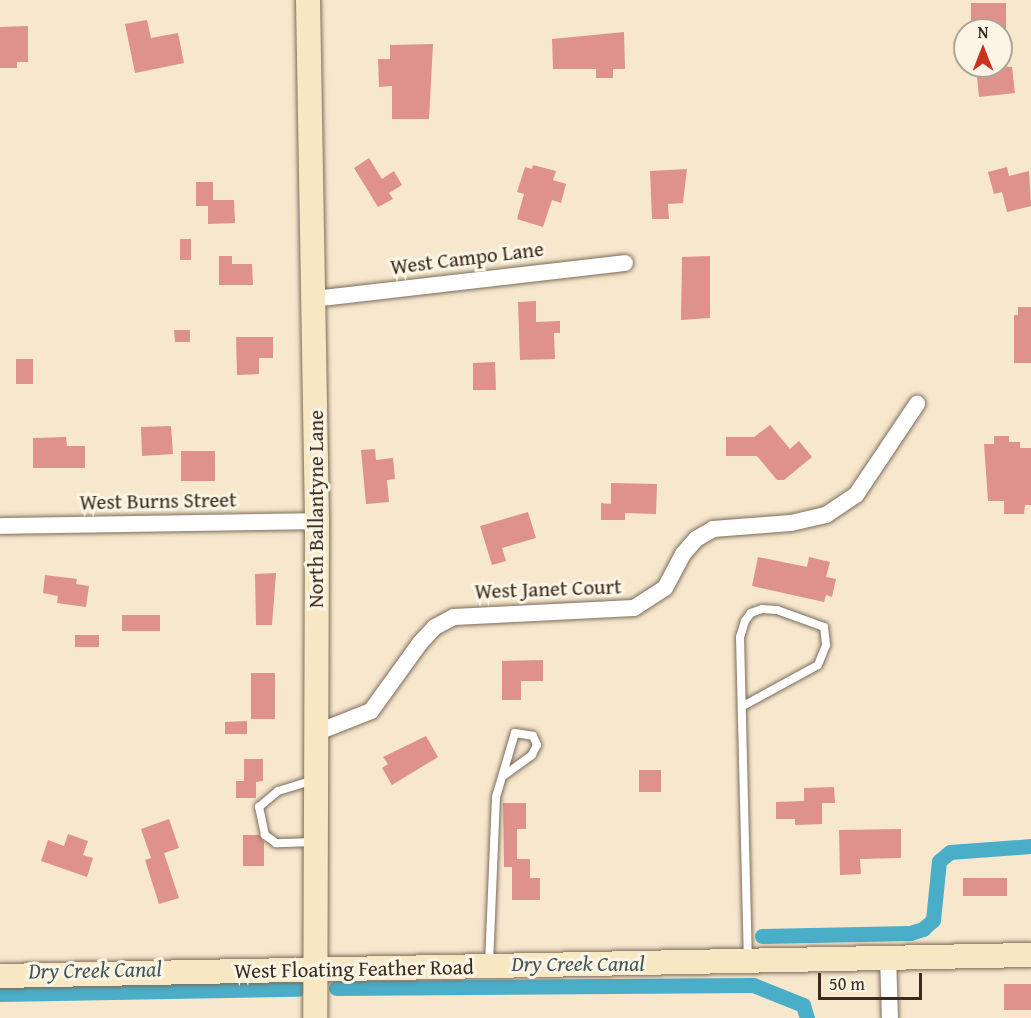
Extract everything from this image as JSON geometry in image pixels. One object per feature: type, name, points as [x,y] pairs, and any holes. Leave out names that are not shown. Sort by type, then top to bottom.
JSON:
[{"type":"main road","name":"North Ballantyne Lane","points":[[308,0],[317,521],[318,969],[315,1018]]},
{"type":"main road","name":"West Floating Feather Road","points":[[0,976],[489,967],[888,956],[1031,955]]},
{"type":"street","name":"West Campo Lane","points":[[314,299],[625,263]]},
{"type":"street","name":"West Janet Court","points":[[318,732],[371,711],[420,643],[435,627],[454,617],[634,608],[665,588],[683,554],[696,539],[713,529],[809,521],[834,511],[856,495],[917,404]]},
{"type":"street","name":"West Burns Street","points":[[0,526],[317,521]]},
{"type":"street","points":[[888,956],[890,1018]]},
{"type":"lane","points":[[743,706],[818,665],[826,645],[824,627],[777,610],[751,613],[740,638],[748,961]]},
{"type":"lane","points":[[489,967],[496,797],[515,733],[533,736],[537,745],[532,755],[504,775]]},
{"type":"lane","points":[[318,779],[278,791],[259,807],[265,835],[276,843],[318,842]]},
{"type":"building","points":[[971,3],[1006,3],[1006,18],[971,18]]},
{"type":"building","points":[[147,20],[151,38],[178,33],[184,63],[135,73],[125,24]]},
{"type":"building","points":[[28,26],[28,62],[17,62],[17,68],[0,68],[0,27]]},
{"type":"building","points":[[624,32],[625,69],[613,69],[613,78],[596,78],[596,69],[553,69],[552,39]]},
{"type":"building","points":[[433,44],[429,119],[392,119],[392,86],[379,87],[378,59],[390,59],[390,45]]},
{"type":"building","points":[[1013,76],[1015,93],[979,97],[977,78],[1013,78]]},
{"type":"building","points":[[369,158],[382,179],[394,171],[402,185],[389,193],[393,199],[378,207],[354,168]]},
{"type":"building","points":[[533,165],[556,171],[553,180],[566,184],[561,203],[552,200],[543,227],[517,219],[524,194],[517,192],[525,167],[532,169]]},
{"type":"building","points":[[1007,167],[1009,176],[1029,171],[1031,206],[1007,212],[1002,192],[994,194],[988,172]]},
{"type":"building","points":[[687,169],[683,203],[668,204],[669,219],[652,219],[650,171]]},
{"type":"building","points":[[196,182],[213,182],[213,200],[234,200],[235,223],[208,224],[208,206],[196,206]]},
{"type":"building","points":[[180,239],[191,239],[191,260],[180,260]]},
{"type":"building","points":[[219,256],[232,256],[232,264],[252,264],[253,285],[219,285]]},
{"type":"building","points":[[710,256],[710,318],[681,320],[682,257]]},
{"type":"building","points":[[536,301],[536,322],[560,321],[560,333],[554,333],[555,359],[520,360],[518,302]]},
{"type":"building","points":[[1018,307],[1031,307],[1031,363],[1014,363],[1014,315],[1018,315]]},
{"type":"building","points":[[174,330],[190,330],[190,342],[175,342]]},
{"type":"building","points":[[236,337],[273,337],[273,358],[259,358],[259,374],[237,375]]},
{"type":"building","points":[[16,359],[33,359],[33,384],[16,384]]},
{"type":"building","points":[[495,362],[496,390],[473,390],[473,363]]},
{"type":"building","points":[[770,425],[790,449],[799,441],[812,457],[784,480],[777,480],[757,456],[726,456],[726,437],[754,437]]},
{"type":"building","points":[[171,426],[173,454],[142,456],[141,427]]},
{"type":"building","points":[[994,436],[1009,436],[1009,442],[1020,442],[1020,448],[1031,448],[1031,505],[1025,505],[1024,514],[1004,514],[1004,501],[988,501],[984,444],[994,444]]},
{"type":"building","points":[[66,437],[67,446],[85,446],[85,468],[33,468],[33,438]]},
{"type":"building","points":[[375,449],[376,460],[393,458],[395,479],[387,480],[389,502],[366,504],[361,450]]},
{"type":"building","points":[[181,451],[215,451],[215,481],[181,481]]},
{"type":"building","points":[[611,483],[657,484],[656,514],[625,513],[625,520],[601,520],[601,503],[611,504]]},
{"type":"building","points":[[528,512],[536,538],[502,548],[506,561],[492,565],[480,526]]},
{"type":"building","points":[[758,557],[807,567],[809,557],[830,562],[826,577],[836,579],[832,597],[826,595],[824,602],[752,586]]},
{"type":"building","points":[[276,573],[272,625],[256,625],[255,574]]},
{"type":"building","points":[[45,575],[77,579],[76,584],[89,586],[86,607],[57,603],[58,596],[43,593]]},
{"type":"building","points":[[122,615],[160,615],[160,631],[122,631]]},
{"type":"building","points":[[75,635],[99,635],[99,647],[75,647]]},
{"type":"building","points":[[543,660],[543,681],[521,681],[521,700],[502,700],[502,661]]},
{"type":"building","points":[[251,673],[275,673],[275,719],[251,719]]},
{"type":"building","points":[[247,721],[247,734],[225,734],[225,722]]},
{"type":"building","points":[[426,736],[438,757],[392,785],[382,768],[388,764],[383,757]]},
{"type":"building","points":[[244,759],[263,759],[263,781],[256,782],[256,798],[236,798],[236,781],[244,781]]},
{"type":"building","points":[[639,770],[661,770],[661,792],[639,792]]},
{"type":"building","points":[[834,787],[835,803],[822,803],[822,824],[795,825],[795,819],[776,819],[776,802],[804,801],[804,788]]},
{"type":"building","points":[[503,803],[526,803],[526,829],[517,829],[517,859],[530,859],[530,878],[540,878],[540,900],[512,900],[512,867],[504,867]]},
{"type":"building","points":[[169,819],[179,848],[164,853],[179,898],[159,904],[145,860],[151,858],[141,829]]},
{"type":"building","points":[[901,829],[901,858],[860,859],[861,874],[840,875],[839,830]]},
{"type":"building","points":[[68,834],[88,841],[83,855],[93,858],[87,877],[41,861],[48,840],[64,846]]},
{"type":"building","points":[[243,835],[259,835],[264,842],[264,866],[243,866]]},
{"type":"building","points":[[963,878],[1007,878],[1007,896],[963,896]]},
{"type":"building","points":[[1004,984],[1031,984],[1031,1010],[1004,1010]]},
{"type":"waterway","points":[[762,936],[910,933],[923,929],[933,920],[939,861],[950,852],[1031,846]]},
{"type":"waterway","name":"Dry Creek Canal","points":[[336,988],[753,985],[803,1005],[807,1018]]},
{"type":"waterway","name":"Dry Creek Canal","points":[[0,994],[298,989]]}]
